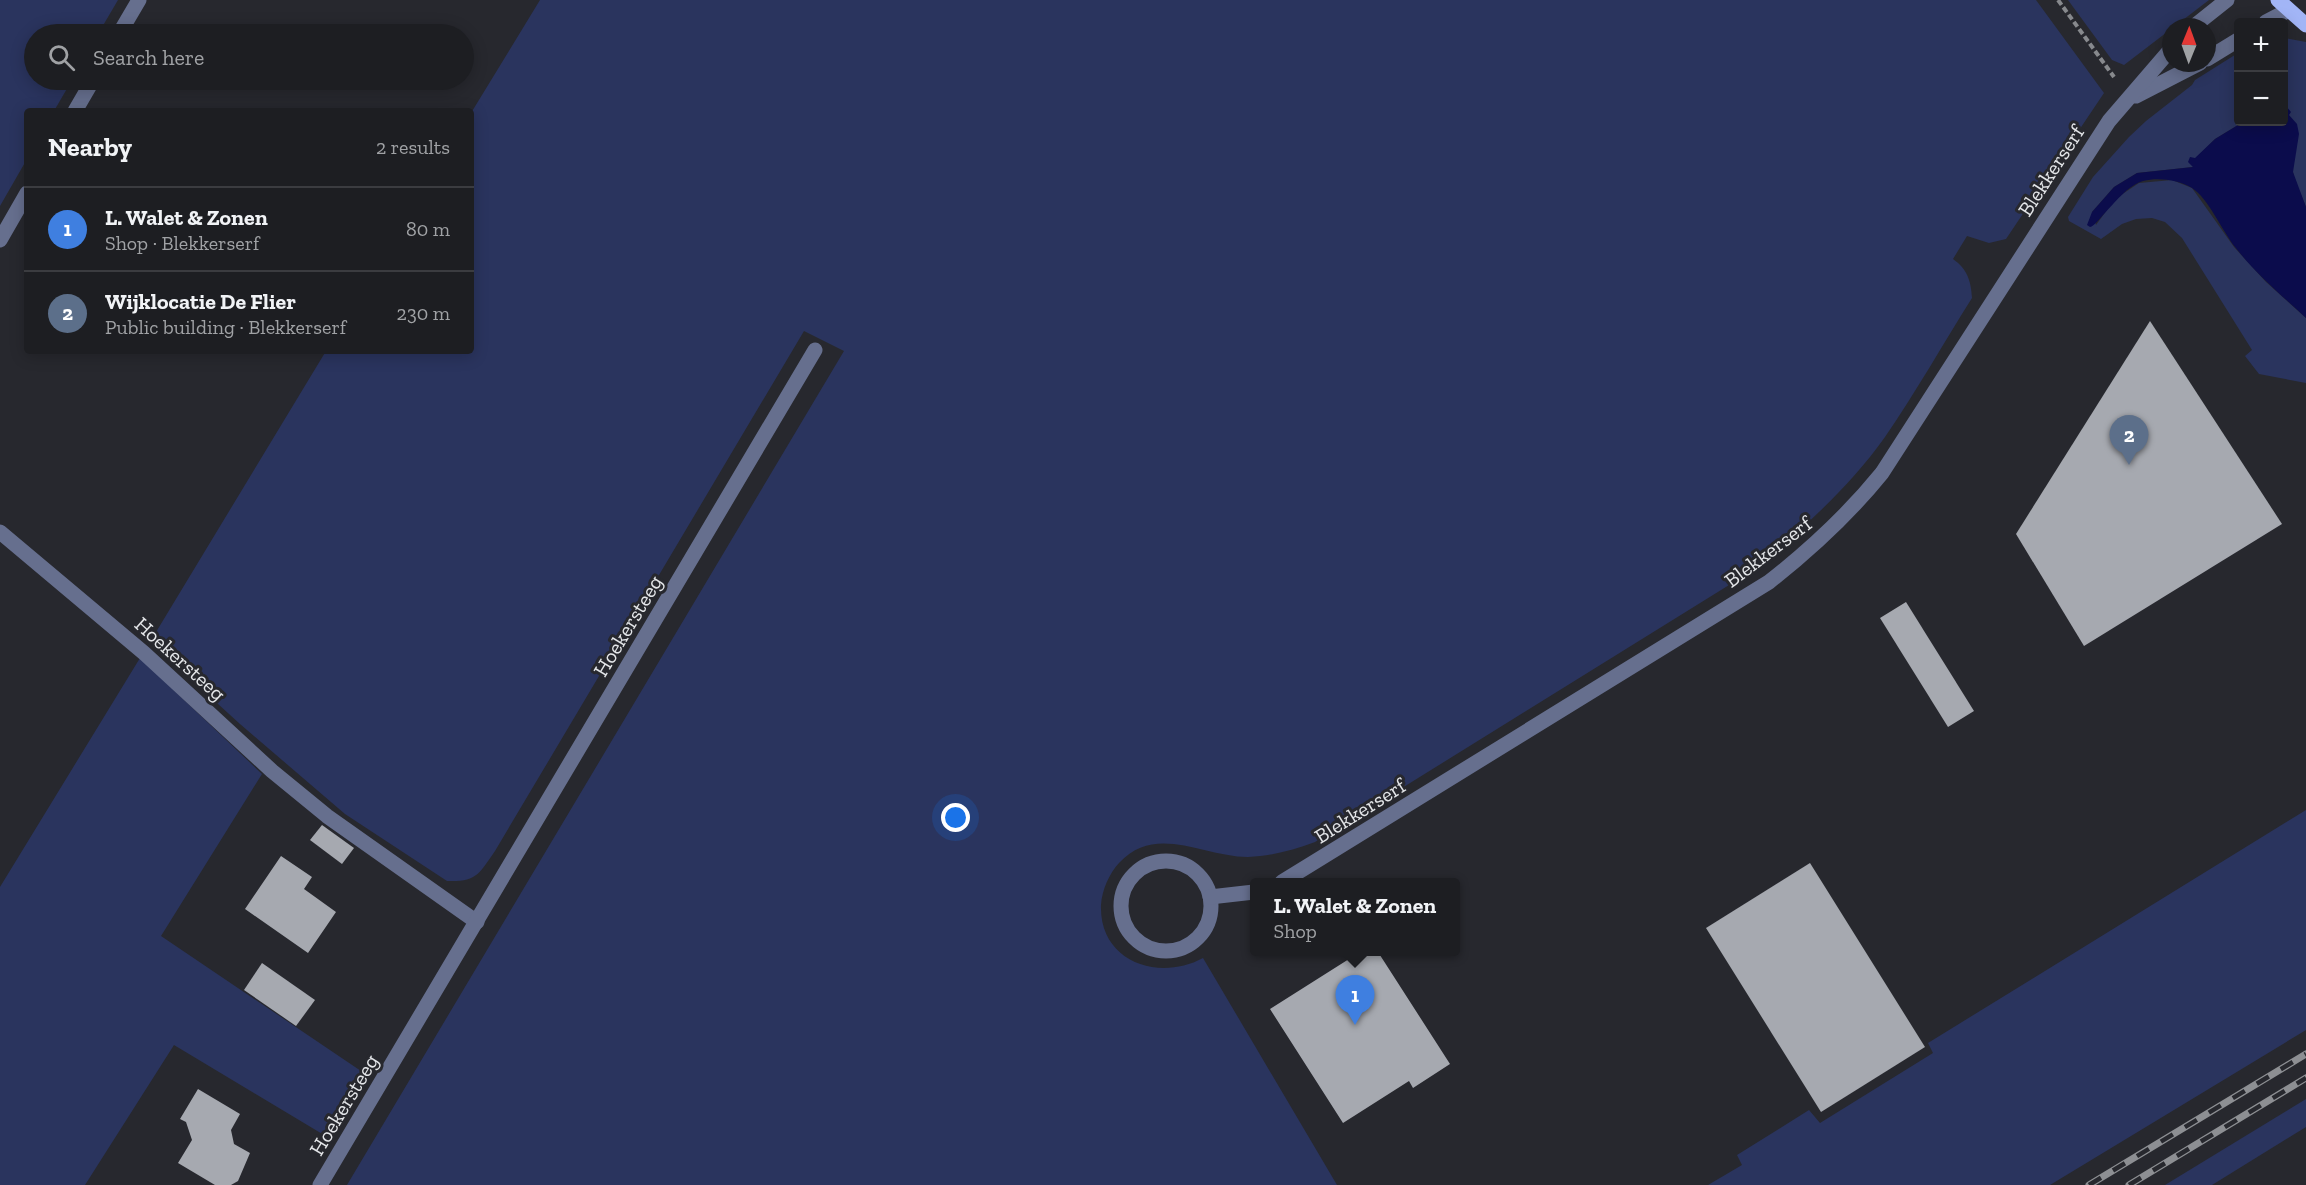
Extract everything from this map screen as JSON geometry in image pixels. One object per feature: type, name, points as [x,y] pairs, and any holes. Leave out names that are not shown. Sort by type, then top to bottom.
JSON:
[{"type":"main road","points":[[2282,5],[2306,25]]},
{"type":"street","points":[[125,24],[139,0]]},
{"type":"street","points":[[2204,18],[2227,0]]},
{"type":"street","points":[[2270,18],[2282,5]]},
{"type":"street","points":[[2216,53],[2234,42]]},
{"type":"street","name":"Blekkerserf","points":[[1288,878],[1769,582],[1826,536],[1854,508],[1881,473],[2109,121],[2131,99],[2162,60]]},
{"type":"street","name":"Blekkerserf","points":[[2131,99],[2183,72]]},
{"type":"street","points":[[77,108],[87,90]]},
{"type":"street","points":[[0,240],[24,198]]},
{"type":"street","name":"Hoekersteeg","points":[[320,1185],[815,350]]},
{"type":"street","name":"Hoekersteeg","points":[[0,532],[144,653],[272,771],[327,816],[477,922]]},
{"type":"street","points":[[1170,862],[1188,868],[1199,875],[1210,897],[1208,922],[1201,934],[1181,949],[1156,951],[1145,946],[1131,934],[1122,917],[1123,892],[1129,880],[1150,864],[1170,862]]},
{"type":"street","points":[[1210,897],[1250,892]]},
{"type":"path","points":[[2058,0],[2131,99]]},
{"type":"shaded area","points":[[0,0],[118,0],[104,24],[24,24],[24,90],[66,90],[56,108],[24,108],[24,164],[0,206]]},
{"type":"shaded area","points":[[540,0],[2036,0],[2104,93],[2006,239],[1989,243],[1967,236],[1953,259],[1962,267],[1967,276],[1972,298],[1885,437],[1854,476],[1818,513],[1742,577],[1315,842],[1282,852],[1248,857],[1231,856],[1180,845],[1148,845],[1133,851],[1115,867],[1104,888],[1101,905],[1103,925],[1110,941],[1121,953],[1135,962],[1151,967],[1168,968],[1186,965],[1203,958],[1337,1185],[347,1185],[844,351],[804,331],[495,851],[476,875],[465,880],[447,881],[345,814],[240,724],[150,642],[324,354],[474,354],[474,108]]},
{"type":"shaded area","points":[[2068,0],[2209,0],[2185,18],[2162,18],[2162,36],[2124,65],[2112,60]]},
{"type":"shaded area","points":[[2288,39],[2306,42],[2306,207],[2293,172],[2296,130],[2288,115],[2290,112],[2288,110]]},
{"type":"shaded area","points":[[2234,56],[2234,126],[2236,126],[2215,139],[2191,163],[2193,167],[2137,173],[2114,187],[2092,212],[2096,225],[2115,199],[2139,183],[2172,180],[2192,188],[2234,247],[2266,282],[2306,318],[2306,383],[2259,374],[2245,356],[2252,350],[2182,238],[2165,222],[2152,218],[2136,219],[2122,224],[2101,239],[2069,221],[2068,217],[2093,177],[2129,137],[2192,85],[2195,80],[2208,72],[2216,72],[2216,67]]},
{"type":"shaded area","points":[[2288,108],[2291,112],[2289,115],[2297,124],[2299,134],[2293,172],[2306,207],[2306,318],[2251,266],[2230,241],[2204,199],[2187,185],[2162,179],[2143,181],[2119,198],[2094,225],[2090,227],[2087,225],[2092,212],[2114,187],[2137,173],[2193,167],[2188,162],[2190,157],[2195,158],[2215,139],[2236,126],[2288,126]]},
{"type":"shaded area","points":[[140,658],[262,774],[161,936],[361,1071],[324,1135],[174,1045],[85,1185],[0,1185],[0,887]]},
{"type":"shaded area","points":[[2306,810],[2306,1030],[2050,1185],[1708,1185],[1742,1165],[1737,1155],[1809,1110],[1820,1123],[1933,1053],[1928,1043]]},
{"type":"shaded area","points":[[2306,1099],[2306,1127],[2212,1185],[2165,1185]]},
{"type":"building","points":[[2150,321],[2282,524],[2084,646],[2016,534]]},
{"type":"building","points":[[1906,602],[1974,711],[1948,727],[1880,618]]},
{"type":"building","points":[[322,825],[354,848],[342,864],[310,840]]},
{"type":"building","points":[[281,856],[312,877],[304,889],[336,912],[308,953],[245,909]]},
{"type":"building","points":[[1810,863],[1925,1047],[1821,1112],[1706,928]]},
{"type":"building","points":[[1348,956],[1381,956],[1450,1064],[1413,1088],[1409,1081],[1343,1123],[1270,1009],[1349,959]]},
{"type":"building","points":[[262,963],[315,1000],[296,1026],[244,990]]},
{"type":"building","points":[[198,1089],[240,1114],[231,1130],[234,1144],[250,1153],[238,1181],[231,1185],[215,1185],[178,1163],[192,1140],[186,1122],[180,1119]]},
{"type":"railway","points":[[2089,1185],[2306,1054]]},
{"type":"railway","points":[[2129,1185],[2306,1078]]},
{"type":"place","name":"Wijklocatie De Flier","points":[[2129,465]]},
{"type":"place","name":"L. Walet & Zonen","points":[[1355,1025]]}]
